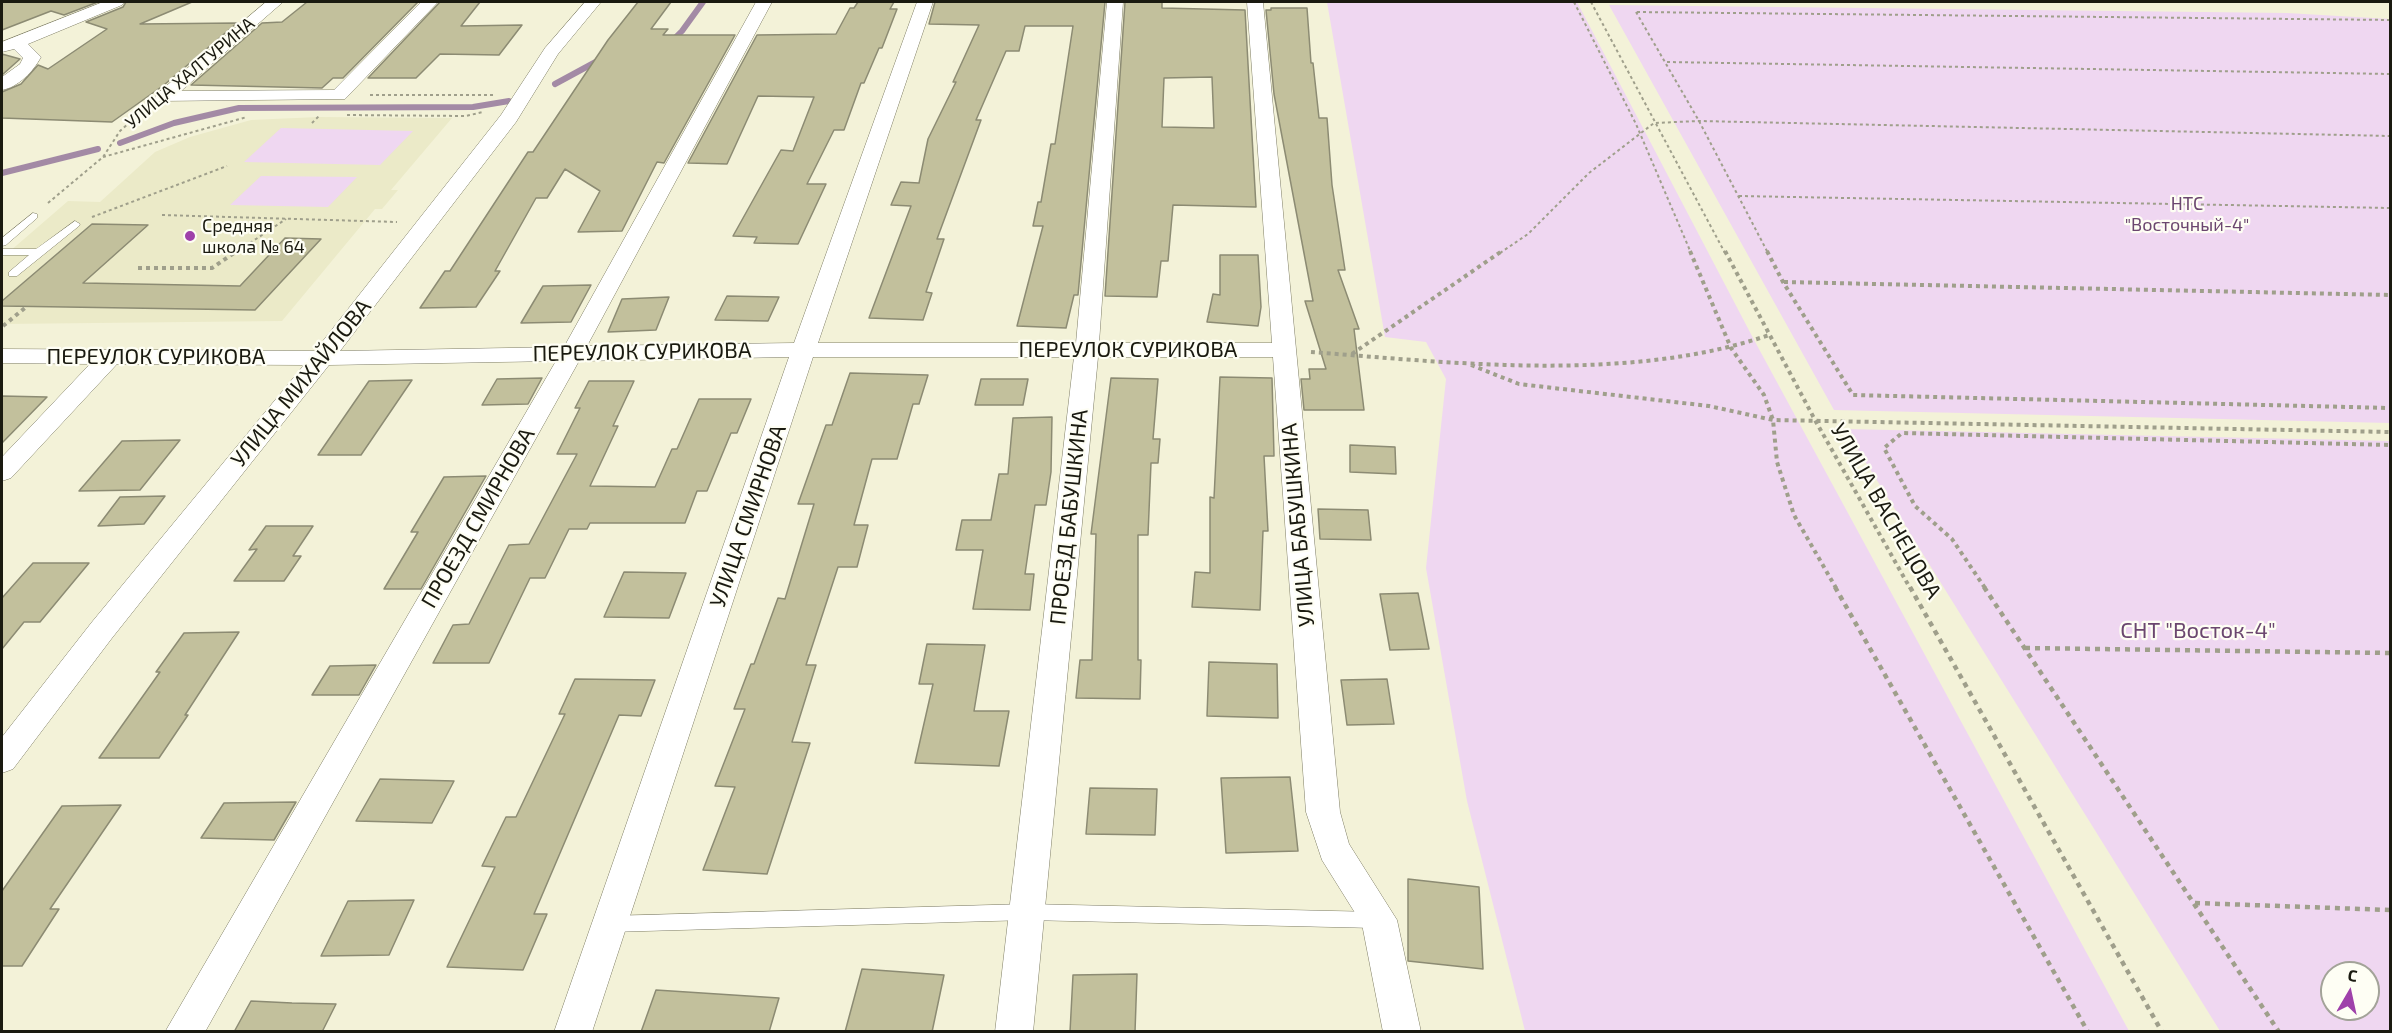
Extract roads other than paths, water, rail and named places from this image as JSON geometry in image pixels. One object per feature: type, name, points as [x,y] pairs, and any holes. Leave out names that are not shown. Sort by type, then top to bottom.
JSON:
[{"type":"street","points":[[9,45],[116,2]]},
{"type":"street","name":"УЛИЦА ХАЛТУРИНА","points":[[275,2],[164,97],[339,95],[430,2]]},
{"type":"street","name":"УЛИЦА МИХАЙЛОВА","points":[[2,760],[102,630],[428,223],[518,107],[551,52],[593,2]]},
{"type":"street","name":"ПРОЕЗД СМИРНОВА","points":[[184,1032],[571,353],[764,2]]},
{"type":"street","name":"УЛИЦА СМИРНОВА","points":[[573,1032],[804,350],[925,2]]},
{"type":"street","name":"ПРОЕЗД БАБУШКИНА","points":[[1014,1032],[1087,350],[1115,2]]},
{"type":"street","name":"УЛИЦА БАБУШКИНА","points":[[1255,2],[1323,813],[1334,849],[1379,920],[1402,1032]]},
{"type":"street","points":[[2,85],[27,67],[32,57],[9,45]]},
{"type":"street","name":"ПЕРЕУЛОК СУРИКОВА","points":[[2,356],[322,358],[804,350],[1283,350]]},
{"type":"street","points":[[2,472],[110,357]]},
{"type":"lane","points":[[2,243],[33,216]]},
{"type":"lane","points":[[13,273],[75,224]]},
{"type":"lane","points":[[2,252],[39,252]]},
{"type":"lane","points":[[610,924],[1026,912],[1379,920]]},
{"type":"waterway","points":[[669,44],[682,31],[703,2]]},
{"type":"waterway","points":[[555,84],[603,58]]},
{"type":"waterway","points":[[120,143],[174,123],[239,108],[473,107],[509,101]]},
{"type":"waterway","points":[[2,173],[98,149]]},
{"type":"place","name":"Средняя школа № 64","points":[[190,236]]},
{"type":"park label","name":"НТС \"Восточный-4\"","points":[[2187,214]]},
{"type":"park label","name":"СНТ \"Восток-4\"","points":[[2198,631]]}]
